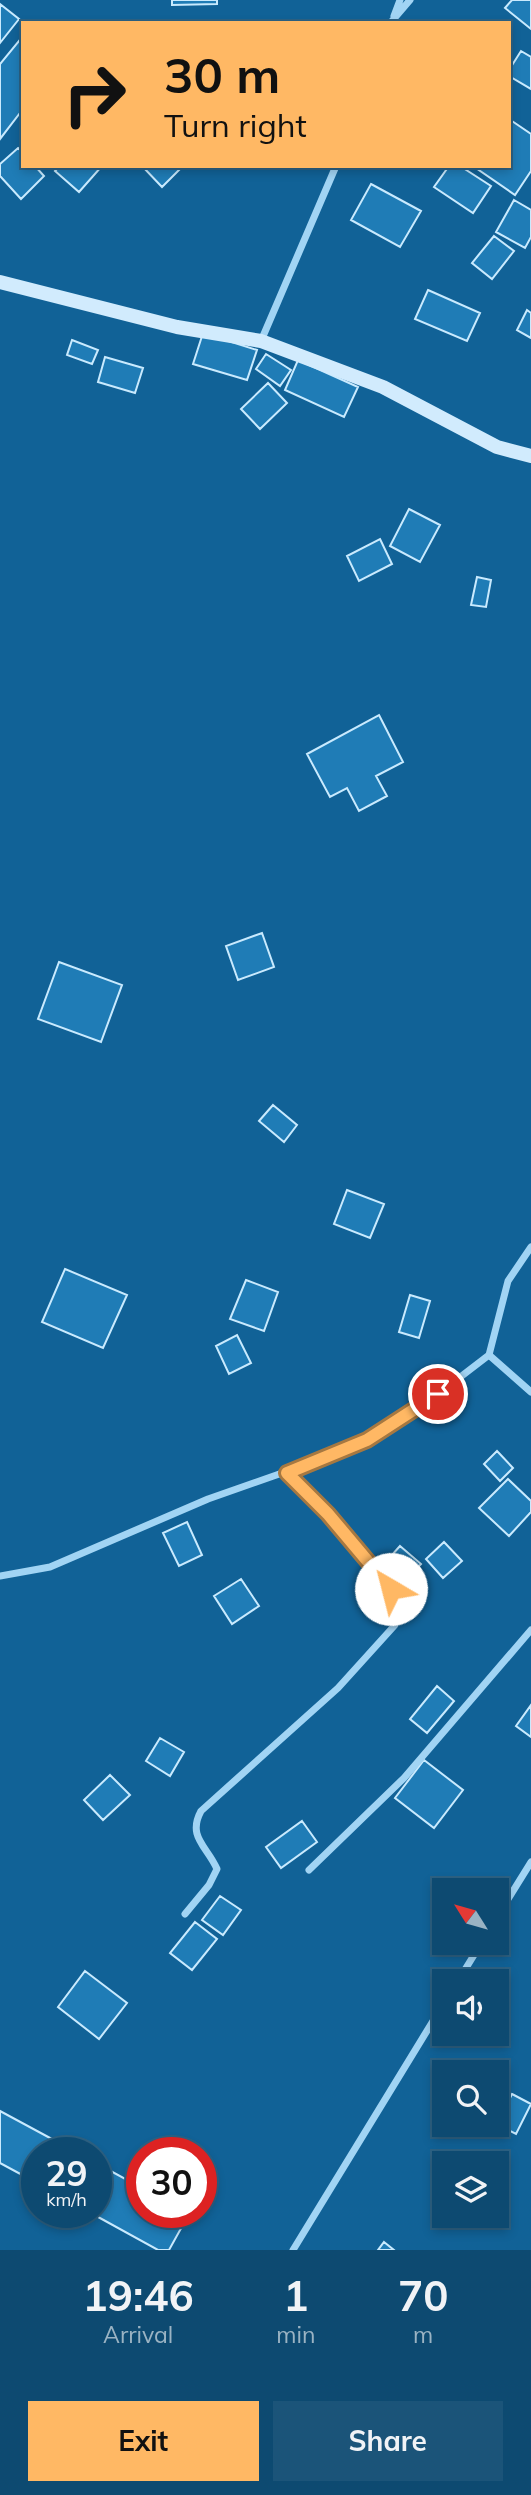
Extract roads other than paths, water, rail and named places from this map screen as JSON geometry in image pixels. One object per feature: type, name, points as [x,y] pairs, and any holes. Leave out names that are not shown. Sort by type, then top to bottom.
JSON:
[{"type":"street","points":[[392,21],[400,0]]},
{"type":"street","points":[[393,21],[410,0]]},
{"type":"street","points":[[261,341],[335,168]]},
{"type":"street","points":[[0,282],[177,327],[261,341],[383,387],[497,447],[531,456]]},
{"type":"street","points":[[0,1576],[50,1567],[208,1499],[287,1473],[367,1440],[416,1411],[489,1355],[508,1281],[531,1247]]},
{"type":"street","points":[[489,1355],[531,1392]]},
{"type":"street","points":[[185,1914],[209,1885],[217,1869],[197,1840],[194,1824],[201,1811],[338,1688],[377,1649],[395,1625],[397,1601],[385,1579],[328,1514],[287,1473]]},
{"type":"street","points":[[309,1870],[404,1778],[531,1630]]},
{"type":"street","points":[[509,1898],[531,1862]]},
{"type":"street","points":[[293,2250],[432,2023]]}]
